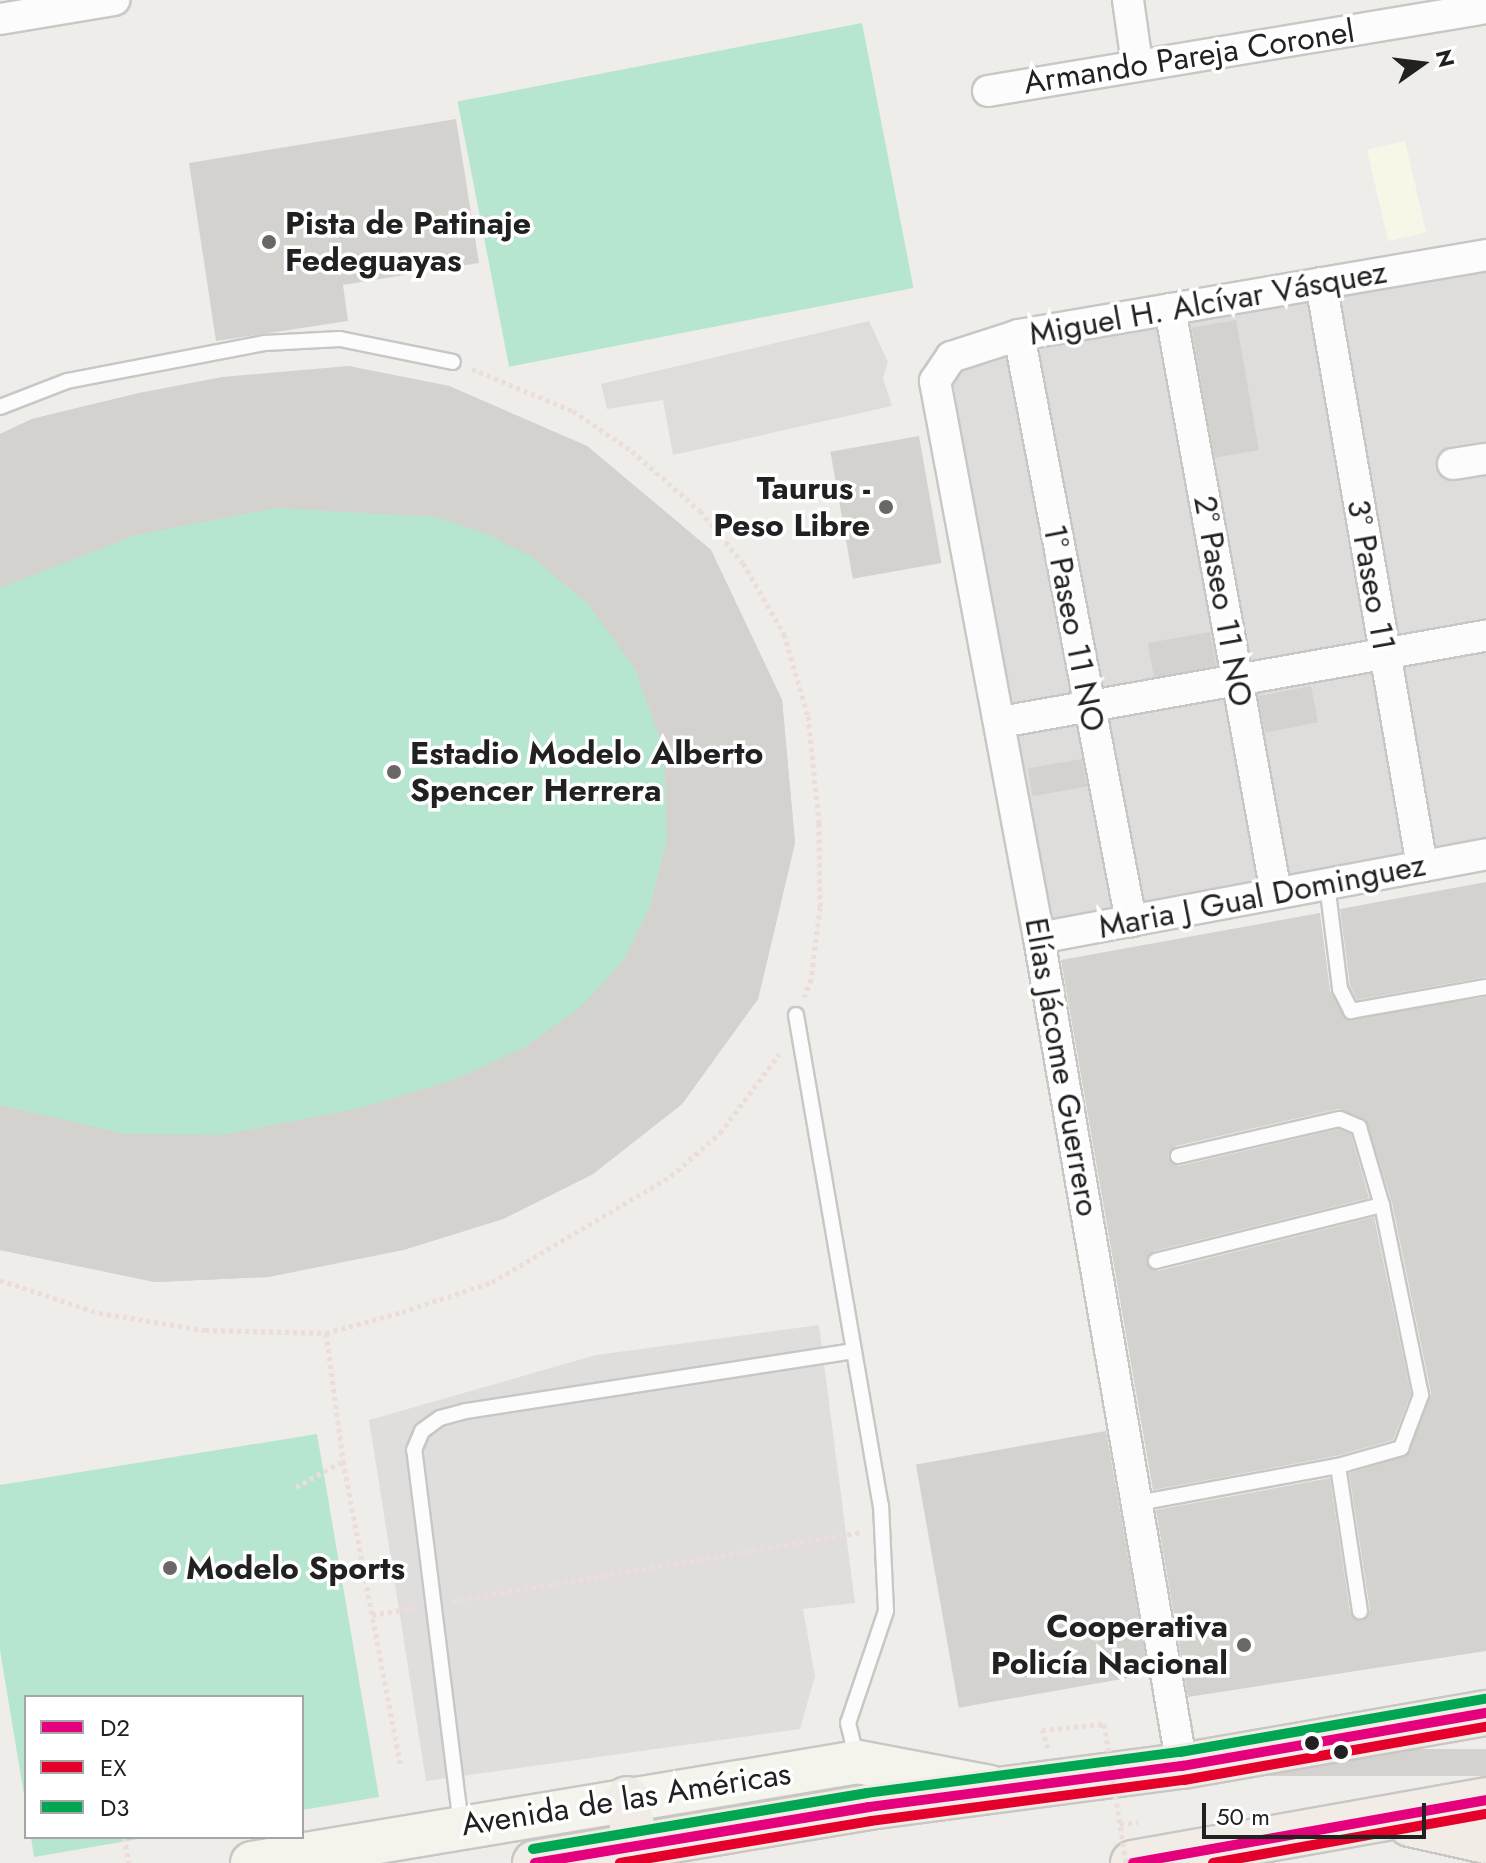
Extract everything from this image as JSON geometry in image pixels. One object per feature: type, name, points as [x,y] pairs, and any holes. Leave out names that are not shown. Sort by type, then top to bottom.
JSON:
[{"type":"main road","name":"Avenida de las Américas","points":[[535,1863],[999,1789],[1182,1766],[1486,1713]]},
{"type":"main road","name":"Avenida de las Américas","points":[[252,1863],[461,1825],[858,1762],[999,1789]]},
{"type":"main road","points":[[627,1799],[636,1846]]},
{"type":"main road","points":[[1133,1863],[1486,1800]]},
{"type":"main road","points":[[1384,1819],[1486,1841]]},
{"type":"street","points":[[0,19],[114,0]]},
{"type":"street","points":[[1128,0],[1137,64]]},
{"type":"street","name":"Armando Pareja Coronel","points":[[988,91],[1486,8]]},
{"type":"street","name":"Miguel H. Alcívar Vásquez","points":[[939,370],[968,347],[1019,335],[1486,255]]},
{"type":"street","name":"3º Paseo 11","points":[[1321,283],[1422,866]]},
{"type":"street","name":"2º Paseo 11 NO","points":[[1170,309],[1276,893]]},
{"type":"street","name":"1º Paseo 11 NO","points":[[1019,335],[1131,921]]},
{"type":"street","name":"Elías Jácome Guerrero","points":[[939,370],[935,395],[1001,722],[1182,1766]]},
{"type":"street","points":[[1453,464],[1486,459]]},
{"type":"street","points":[[1001,722],[1486,636]]},
{"type":"street","name":"Maria J Gual Dominguez","points":[[1039,938],[1486,854]]},
{"type":"lane","points":[[0,407],[67,381],[265,343],[340,339],[453,362]]},
{"type":"lane","points":[[1327,884],[1340,989],[1351,1011],[1486,987]]},
{"type":"lane","points":[[796,1015],[882,1529],[886,1611],[848,1723],[858,1762]]},
{"type":"lane","points":[[1138,1503],[1338,1466],[1401,1448],[1421,1395],[1382,1205],[1359,1127],[1340,1119],[1178,1156]]},
{"type":"lane","points":[[1156,1261],[1382,1205]]},
{"type":"lane","points":[[461,1825],[414,1450],[422,1431],[440,1418],[853,1351]]},
{"type":"lane","points":[[1338,1466],[1360,1611]]},
{"type":"path","points":[[0,1280],[130,1318],[205,1330],[326,1333],[492,1282],[671,1176],[748,1101],[777,1058],[811,979],[816,936],[819,823],[808,716],[784,634],[743,563],[700,511],[632,451],[573,411],[453,362]]},
{"type":"path","points":[[326,1333],[343,1461],[401,1767]]},
{"type":"path","points":[[296,1487],[343,1461]]},
{"type":"path","points":[[372,1615],[882,1529]]},
{"type":"path","points":[[1042,1730],[1104,1724],[1126,1863]]},
{"type":"path","points":[[124,1839],[129,1863]]},
{"type":"shaded area","points":[[1405,141],[1426,233],[1388,241],[1367,150]]},
{"type":"shaded area","points":[[1486,259],[1486,854],[1039,938],[949,354]]},
{"type":"shaded area","points":[[869,321],[888,362],[883,378],[892,406],[673,455],[663,400],[607,409],[601,384]]},
{"type":"shaded area","points":[[819,1325],[855,1603],[803,1609],[815,1676],[800,1729],[426,1781],[369,1420],[596,1355]]},
{"type":"green space","points":[[862,23],[914,288],[509,367],[458,102]]},
{"type":"green space","name":"Estadio Modelo Alberto Spencer Herrera","points":[[348,366],[449,386],[587,446],[711,550],[782,700],[795,843],[758,999],[682,1104],[593,1174],[503,1219],[403,1250],[268,1277],[155,1282],[0,1250],[0,434],[32,419],[139,393]]},
{"type":"green space","name":"Modelo Sports","points":[[317,1434],[379,1797],[304,1810],[304,1695],[24,1695],[24,1795],[0,1650],[0,1485]]},
{"type":"green space","points":[[31,1839],[138,1839],[34,1857]]},
{"type":"building","points":[[456,119],[479,263],[343,285],[348,321],[216,341],[189,163]]},
{"type":"building","points":[[1236,320],[1259,450],[1215,458],[1192,328]]},
{"type":"building","points":[[348,366],[449,386],[587,446],[711,550],[782,700],[795,843],[758,999],[682,1104],[593,1174],[503,1219],[403,1250],[268,1277],[155,1282],[0,1250],[0,1105],[125,1134],[221,1135],[360,1108],[453,1080],[525,1047],[582,1006],[623,961],[650,906],[667,839],[664,749],[635,669],[588,604],[532,557],[489,535],[437,517],[276,508],[136,535],[0,588],[0,434],[32,419],[139,393],[222,377]]},
{"type":"building","name":"Taurus - Peso Libre","points":[[919,436],[941,563],[853,579],[830,452]]},
{"type":"building","points":[[1210,632],[1216,666],[1154,677],[1148,643]]},
{"type":"building","points":[[1311,686],[1318,722],[1265,733],[1258,696]]},
{"type":"building","points":[[1082,759],[1087,787],[1033,796],[1028,769]]},
{"type":"building","points":[[1486,882],[1486,977],[1357,1000],[1350,986],[1340,909]]},
{"type":"building","points":[[1320,913],[1330,991],[1346,1019],[1486,997],[1486,1651],[1188,1697],[1156,1510],[1330,1478],[1350,1612],[1362,1621],[1370,1610],[1349,1473],[1408,1455],[1431,1393],[1392,1203],[1366,1120],[1338,1109],[1176,1146],[1168,1157],[1179,1166],[1339,1129],[1351,1134],[1369,1198],[1154,1251],[1146,1263],[1158,1271],[1374,1217],[1411,1394],[1393,1440],[1336,1456],[1153,1490],[1061,960]]},
{"type":"building","points":[[1106,1431],[1149,1674],[959,1708],[916,1465]]},
{"type":"building","points":[[1202,1749],[1486,1749],[1486,1776],[1202,1776]]},
{"type":"transit line","name":"D3","points":[[533,1849],[867,1793],[1180,1752],[1484,1699]]},
{"type":"transit line","name":"D2","points":[[535,1863],[869,1807],[1182,1766],[1486,1713]]},
{"type":"transit line","name":"EX","points":[[620,1863],[871,1821],[1184,1780],[1486,1727]]},
{"type":"transit line","name":"D2","points":[[1133,1863],[1486,1800]]},
{"type":"transit line","name":"EX","points":[[1213,1863],[1486,1814]]},
{"type":"place","name":"Pista de Patinaje Fedeguayas","points":[[269,242]]},
{"type":"place","name":"Taurus - Peso Libre","points":[[886,507]]},
{"type":"place","name":"Estadio Modelo Alberto Spencer Herrera","points":[[394,772]]},
{"type":"place","name":"Modelo Sports","points":[[170,1568]]},
{"type":"place","name":"Cooperativa Policía Nacional","points":[[1244,1645]]}]
